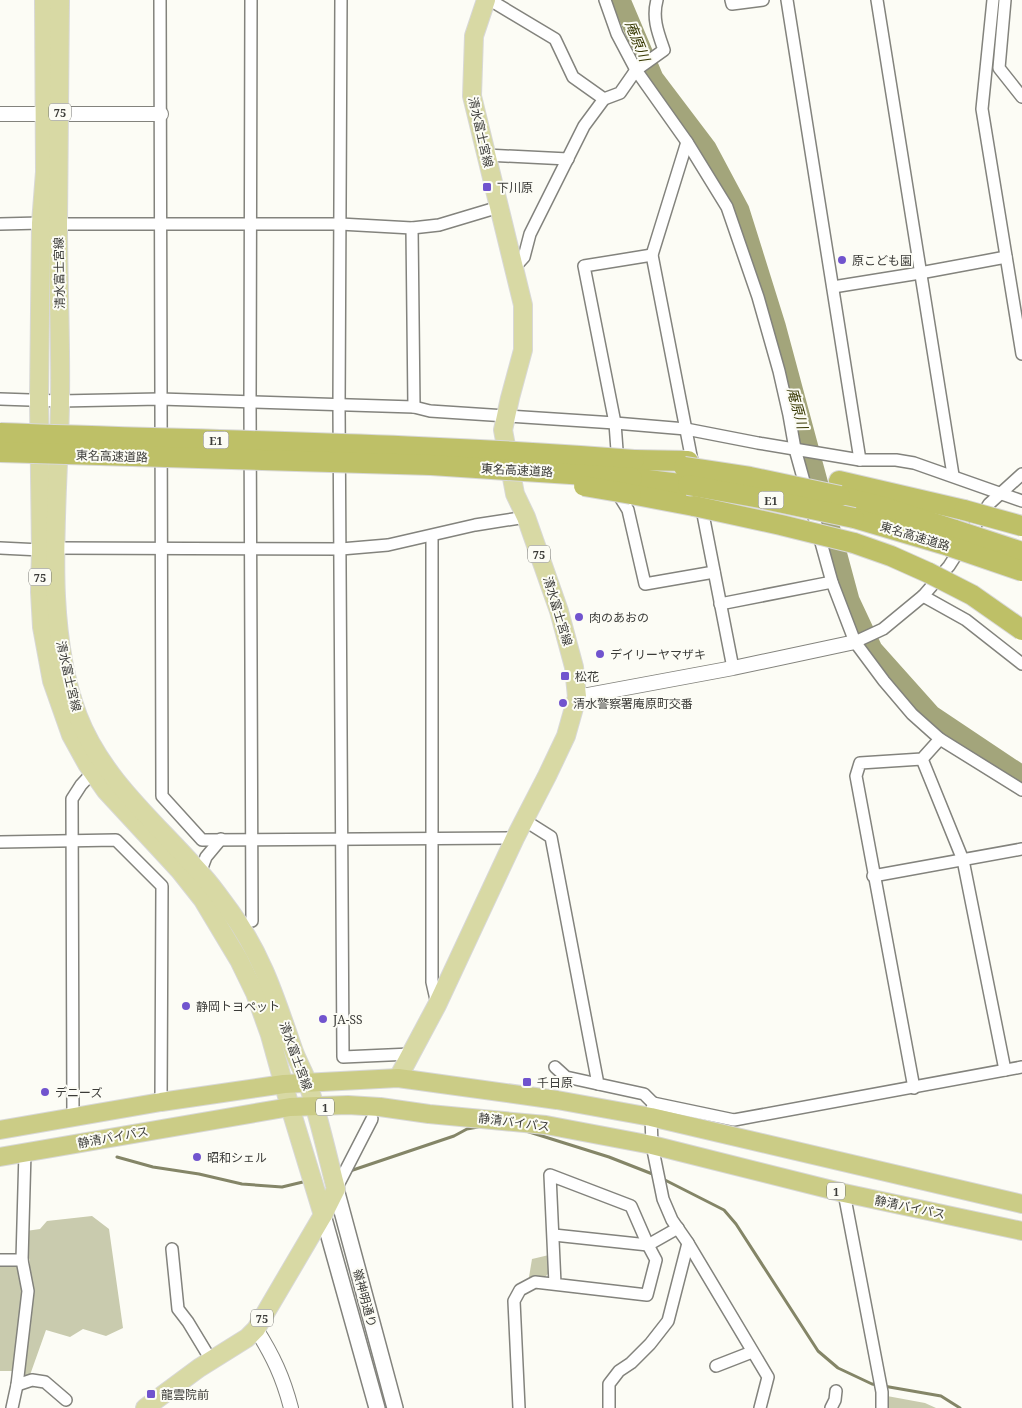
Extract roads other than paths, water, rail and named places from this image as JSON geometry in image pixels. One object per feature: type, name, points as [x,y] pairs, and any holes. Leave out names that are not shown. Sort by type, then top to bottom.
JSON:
[{"type":"highway","name":"東名高速道路","points":[[0,433],[540,452],[632,477]]},
{"type":"highway","name":"東名高速道路","points":[[0,452],[479,468],[632,477],[687,471],[758,479],[840,489],[886,508],[1022,571]]},
{"type":"highway","name":"東名高速道路","points":[[687,471],[760,498],[1022,552]]},
{"type":"highway","points":[[632,477],[694,506],[854,543],[892,556],[972,595],[1022,630]]},
{"type":"highway","points":[[840,489],[926,500],[1022,526]]},
{"type":"highway","name":"静清バイパス","points":[[0,1130],[73,1119],[161,1102],[284,1084],[398,1078],[556,1100],[652,1110],[1022,1204]]},
{"type":"highway","name":"静清バイパス","points":[[0,1157],[290,1108],[348,1105],[380,1107],[429,1114],[546,1125],[652,1145],[844,1192],[1022,1231]]},
{"type":"main road","name":"清水富士宮線","points":[[44,0],[52,114]]},
{"type":"main road","name":"清水富士宮線","points":[[60,0],[52,114],[50,223],[39,400],[48,548],[60,647],[69,688],[86,735],[109,772],[200,873],[233,914],[252,946],[269,979],[296,1060],[307,1082],[336,1189]]},
{"type":"main road","name":"清水富士宮線","points":[[398,1078],[437,1005],[515,838],[566,736],[577,697],[574,667],[559,611],[526,517],[515,494],[503,430],[523,350],[523,305],[472,96],[474,36],[486,0]]},
{"type":"main road","name":"清水富士宮線","points":[[50,223],[60,401],[48,548],[40,592],[52,681],[71,735],[93,772],[106,791],[180,871],[203,900],[239,960],[255,993],[270,1034],[290,1108],[323,1215]]},
{"type":"main road","name":"75","points":[[145,1408],[256,1330],[323,1215],[336,1189]]},
{"type":"main road","name":"嶺神明通り","points":[[336,1189],[395,1408]]},
{"type":"main road","name":"嶺神明通り","points":[[323,1215],[377,1408]]},
{"type":"street","points":[[160,0],[162,796],[202,840],[515,838]]},
{"type":"street","points":[[251,0],[252,920]]},
{"type":"street","points":[[341,0],[339,406],[343,1057],[411,1054]]},
{"type":"street","points":[[490,0],[555,39],[573,77],[604,99]]},
{"type":"street","points":[[605,0],[617,34],[727,207],[758,296],[779,371],[797,449],[832,582],[858,641],[884,681],[912,714],[940,739],[1022,790]]},
{"type":"street","points":[[514,268],[524,258],[530,234],[584,126],[604,99],[620,93],[639,68],[664,50],[655,23],[657,0]]},
{"type":"street","points":[[731,0],[732,4],[763,0]]},
{"type":"street","points":[[787,0],[860,460]]},
{"type":"street","points":[[877,0],[953,475]]},
{"type":"street","points":[[993,0],[982,109],[1022,354]]},
{"type":"street","points":[[1005,0],[999,68],[1022,97]]},
{"type":"street","points":[[0,114],[161,114]]},
{"type":"street","points":[[687,142],[652,255],[733,668]]},
{"type":"street","points":[[486,155],[568,158]]},
{"type":"street","points":[[0,224],[250,223],[340,224],[412,228],[439,226],[499,207]]},
{"type":"street","points":[[412,228],[414,408]]},
{"type":"street","points":[[652,255],[584,266],[615,422],[620,497],[628,510],[646,584],[714,572]]},
{"type":"street","points":[[832,286],[920,273],[1006,257]]},
{"type":"street","points":[[0,400],[160,400],[414,408],[505,417],[615,422],[686,429],[860,460],[905,461],[953,475],[1022,501]]},
{"type":"street","points":[[577,697],[733,668],[858,641],[883,629],[923,596],[949,566],[989,504],[1022,474]]},
{"type":"street","points":[[0,548],[341,548],[388,545],[475,525],[526,517]]},
{"type":"street","points":[[432,536],[432,982],[437,1005]]},
{"type":"street","points":[[720,604],[832,582]]},
{"type":"street","points":[[923,596],[966,620],[1022,664]]},
{"type":"street","points":[[914,1088],[856,776],[860,763],[922,759],[940,739]]},
{"type":"street","points":[[922,759],[964,860],[1005,1070]]},
{"type":"street","points":[[73,1119],[72,800],[81,785],[93,772]]},
{"type":"street","points":[[524,820],[551,837],[598,1084]]},
{"type":"street","points":[[200,873],[206,857],[221,839]]},
{"type":"street","points":[[0,842],[116,840],[162,886],[161,1102]]},
{"type":"street","points":[[874,876],[1022,848]]},
{"type":"street","points":[[555,1067],[566,1077],[644,1094],[652,1110],[652,1145],[663,1199],[678,1228],[768,1377],[760,1408]]},
{"type":"street","points":[[652,1110],[734,1120],[1022,1067]]},
{"type":"street","points":[[336,1189],[372,1119]]},
{"type":"street","points":[[12,1408],[17,1385],[28,1291],[22,1260],[25,1152]]},
{"type":"street","points":[[519,1408],[514,1301],[520,1290],[535,1282],[647,1296],[656,1260],[631,1206],[550,1175],[556,1284]]},
{"type":"street","points":[[844,1192],[882,1392],[882,1408]]},
{"type":"street","points":[[554,1235],[648,1245],[678,1228]]},
{"type":"street","points":[[609,1408],[610,1384],[619,1371],[631,1363],[650,1344],[668,1321],[688,1243]]},
{"type":"street","points":[[172,1249],[178,1309],[211,1360]]},
{"type":"street","points":[[0,1260],[22,1260]]},
{"type":"street","points":[[256,1330],[274,1359],[286,1388],[291,1408]]},
{"type":"street","points":[[716,1366],[752,1352]]},
{"type":"street","points":[[17,1385],[32,1380],[45,1382],[66,1400]]},
{"type":"street","points":[[831,1408],[836,1391]]},
{"type":"waterway","name":"庵原川","points":[[621,0],[654,78],[707,148],[740,210],[776,325],[850,600],[873,649],[932,715],[1022,775]]},
{"type":"waterway","points":[[350,1171],[454,1136],[467,1129],[478,1127]]},
{"type":"waterway","points":[[526,1131],[609,1157],[655,1175]]},
{"type":"waterway","points":[[117,1157],[153,1167],[199,1174],[242,1184],[282,1187],[307,1181]]},
{"type":"waterway","points":[[661,1178],[724,1210],[736,1224],[818,1351],[838,1368],[872,1384],[941,1396],[960,1408]]},
{"type":"place","name":"下川原","points":[[487,187]]},
{"type":"place","name":"原こども園","points":[[842,260]]},
{"type":"place","name":"肉のあおの","points":[[579,617]]},
{"type":"place","name":"デイリーヤマザキ","points":[[600,654]]},
{"type":"place","name":"松花","points":[[565,676]]},
{"type":"place","name":"清水警察署庵原町交番","points":[[563,703]]},
{"type":"place","name":"静岡トヨペット","points":[[186,1006]]},
{"type":"place","name":"JA-SS","points":[[323,1019]]},
{"type":"place","name":"千日原","points":[[527,1082]]},
{"type":"place","name":"デニーズ","points":[[45,1092]]},
{"type":"place","name":"昭和シェル","points":[[197,1157]]},
{"type":"place","name":"龍雲院前","points":[[151,1394]]}]
